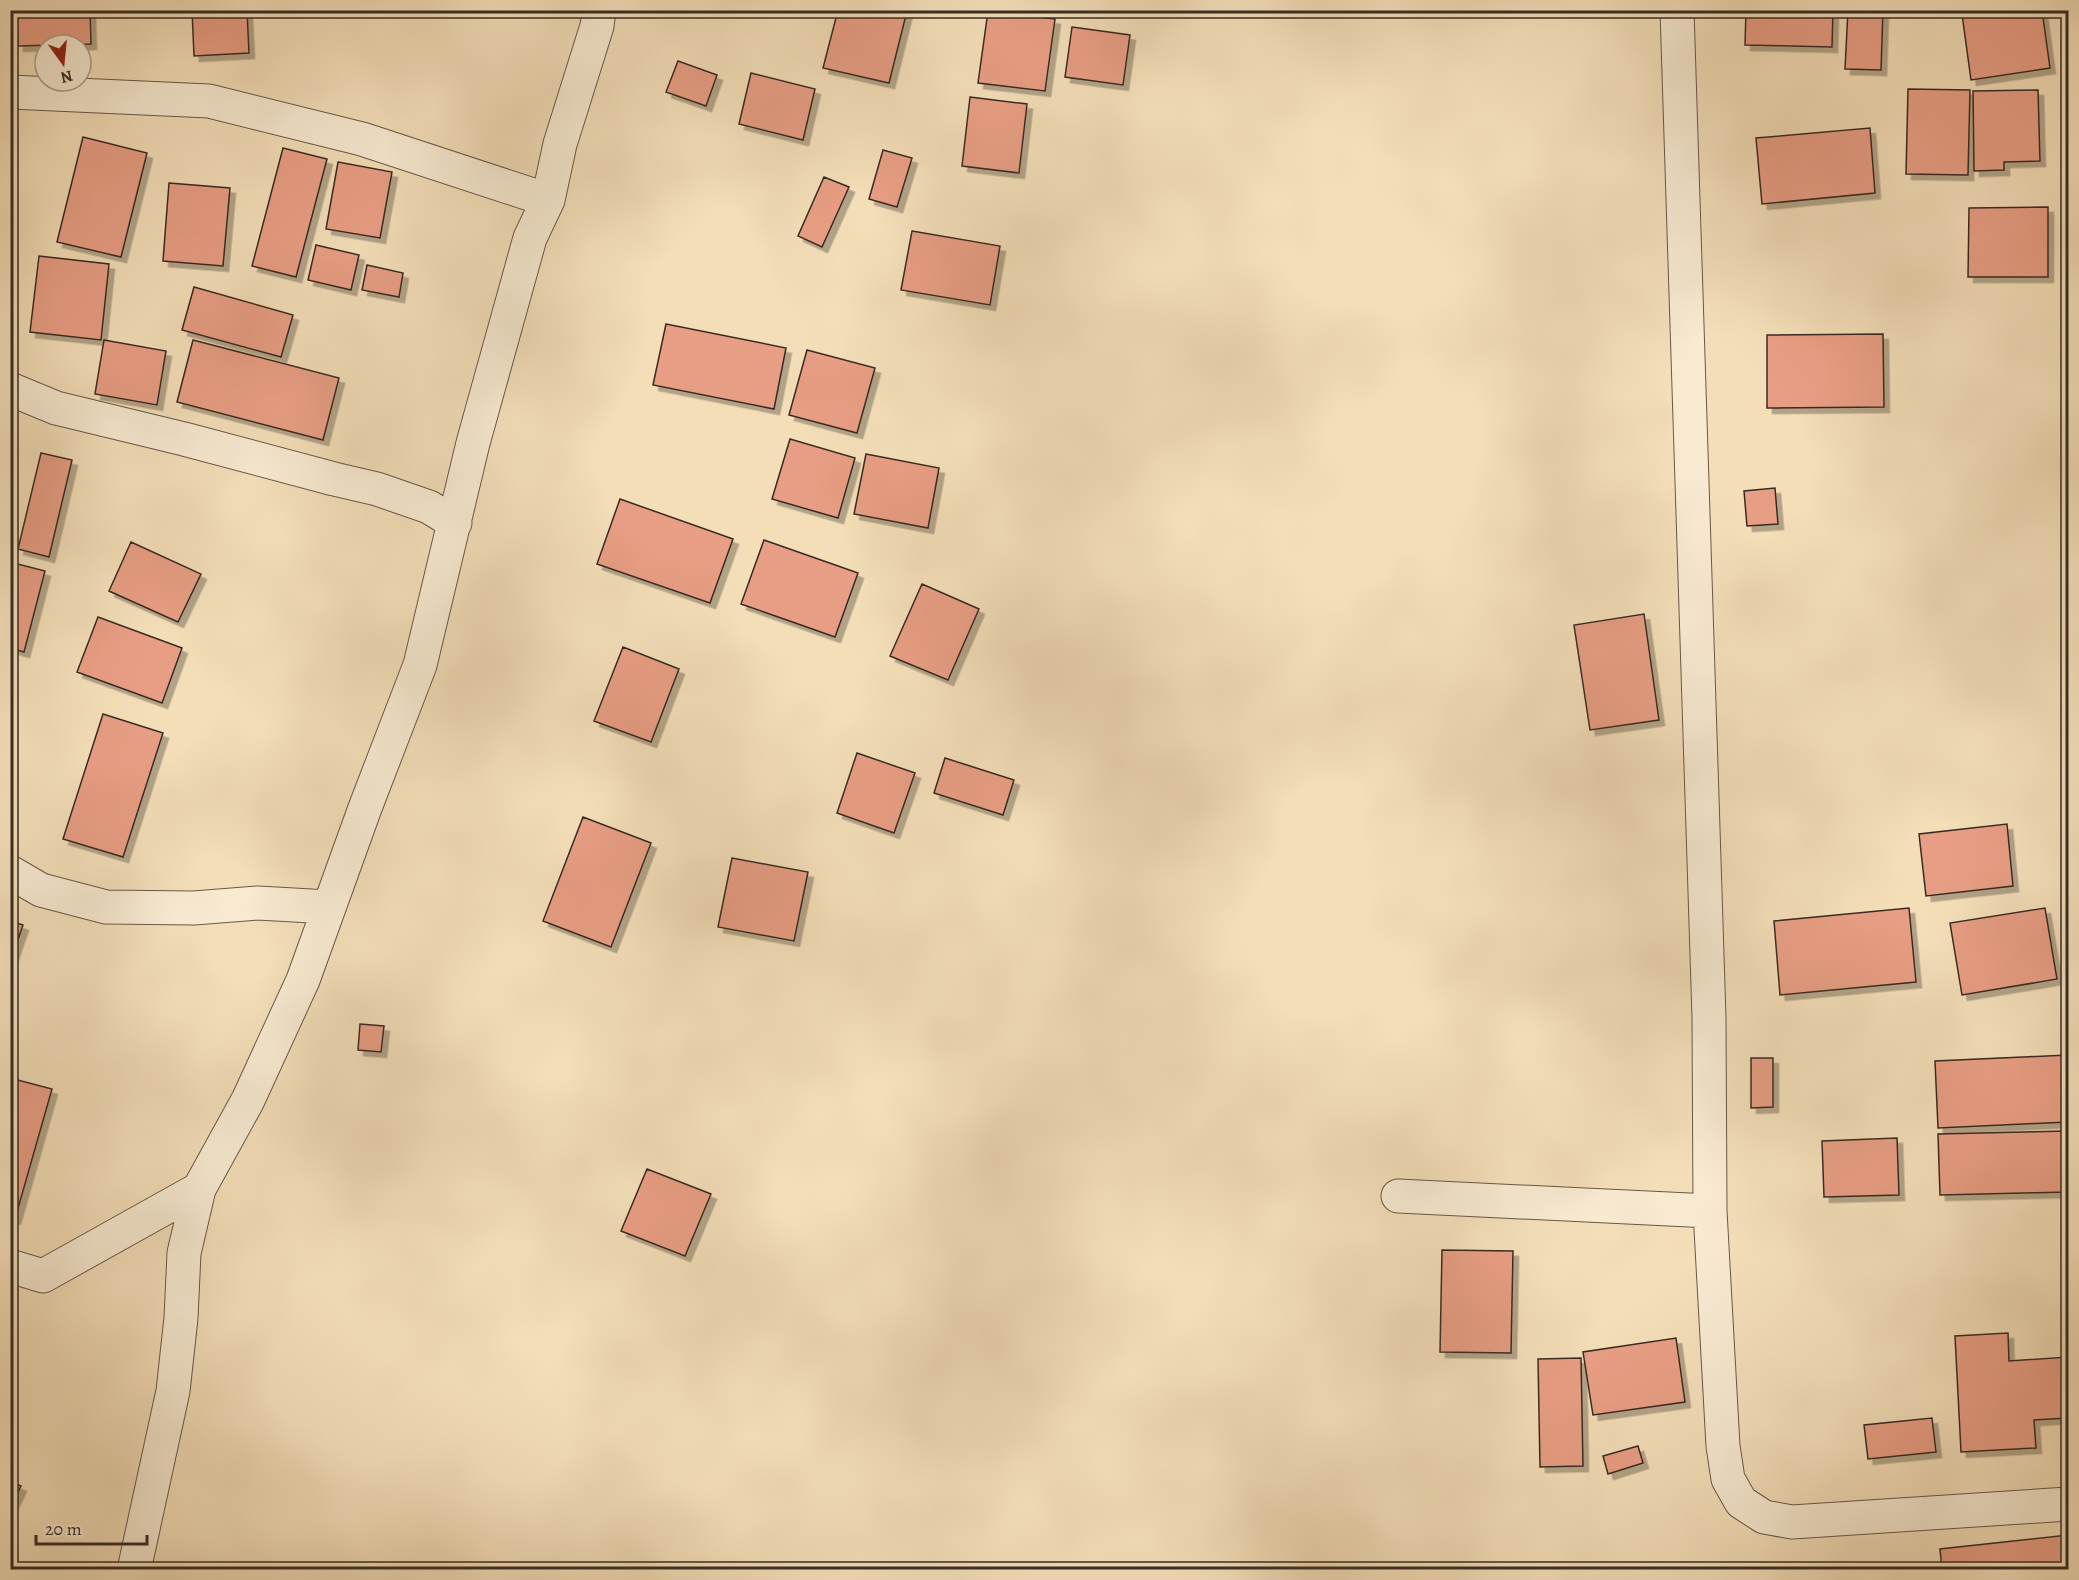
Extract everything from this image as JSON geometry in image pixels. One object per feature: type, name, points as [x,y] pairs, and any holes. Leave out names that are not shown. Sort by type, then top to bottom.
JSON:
[{"type":"street","points":[[134,1569],[173,1391],[181,1318],[184,1253],[199,1190],[248,1100],[303,980],[420,665],[473,443],[530,238],[548,200],[560,144],[597,26],[599,10]]},
{"type":"street","points":[[1677,10],[1709,1018],[1710,1211],[1723,1446],[1728,1479],[1741,1502],[1764,1517],[1792,1521],[2068,1504]]},
{"type":"street","points":[[10,92],[209,101],[362,139],[548,200]]},
{"type":"street","points":[[10,389],[56,408],[377,489],[429,507],[454,523]]},
{"type":"street","points":[[10,872],[41,890],[106,907],[194,908],[258,903],[329,907]]},
{"type":"street","points":[[10,1266],[43,1276],[199,1190]]},
{"type":"street","points":[[1398,1196],[1710,1211]]},
{"type":"building","points":[[17,10],[90,10],[91,33],[33,33],[33,46],[18,46]]},
{"type":"building","points":[[192,10],[247,10],[249,53],[194,56]]},
{"type":"building","points":[[838,10],[907,11],[889,83],[823,68]]},
{"type":"building","points":[[1746,10],[1833,10],[1832,47],[1745,45]]},
{"type":"building","points":[[1848,10],[1883,10],[1881,70],[1845,69]]},
{"type":"building","points":[[1986,10],[2042,10],[2050,68],[1971,80],[1962,14]]},
{"type":"building","points":[[988,11],[1055,19],[1045,91],[978,83]]},
{"type":"building","points":[[1072,27],[1130,35],[1123,85],[1065,77]]},
{"type":"building","points":[[678,61],[717,75],[706,106],[666,92]]},
{"type":"building","points":[[751,73],[815,89],[803,140],[739,124]]},
{"type":"building","points":[[1908,89],[1970,90],[1968,175],[1906,174]]},
{"type":"building","points":[[2038,90],[2040,161],[2004,162],[2004,170],[1974,171],[1973,91]]},
{"type":"building","points":[[970,97],[1027,104],[1019,173],[962,166]]},
{"type":"building","points":[[1870,128],[1875,193],[1762,204],[1756,138]]},
{"type":"building","points":[[83,137],[147,153],[121,257],[57,242]]},
{"type":"building","points":[[283,148],[327,159],[296,277],[252,266]]},
{"type":"building","points":[[883,150],[912,158],[897,207],[869,199]]},
{"type":"building","points":[[338,162],[392,172],[380,238],[326,229]]},
{"type":"building","points":[[824,177],[849,187],[822,247],[798,236]]},
{"type":"building","points":[[169,183],[230,188],[223,266],[163,261]]},
{"type":"building","points":[[2048,207],[2048,277],[1968,277],[1969,208]]},
{"type":"building","points":[[912,231],[1000,246],[990,305],[901,290]]},
{"type":"building","points":[[316,245],[359,255],[351,290],[308,280]]},
{"type":"building","points":[[39,256],[109,264],[101,340],[30,332]]},
{"type":"building","points":[[367,265],[403,273],[399,297],[362,290]]},
{"type":"building","points":[[194,287],[293,315],[281,357],[182,330]]},
{"type":"building","points":[[666,324],[786,348],[774,409],[653,385]]},
{"type":"building","points":[[1883,334],[1884,407],[1767,408],[1767,335]]},
{"type":"building","points":[[104,340],[166,351],[157,405],[95,394]]},
{"type":"building","points":[[193,340],[339,378],[323,440],[177,402]]},
{"type":"building","points":[[807,350],[875,368],[857,433],[789,415]]},
{"type":"building","points":[[790,439],[855,458],[838,518],[772,499]]},
{"type":"building","points":[[41,453],[72,460],[49,557],[18,549]]},
{"type":"building","points":[[866,454],[939,468],[928,528],[854,514]]},
{"type":"building","points":[[1775,488],[1778,524],[1747,526],[1744,491]]},
{"type":"building","points":[[620,499],[733,539],[710,603],[597,564]]},
{"type":"building","points":[[764,540],[858,573],[835,637],[741,604]]},
{"type":"building","points":[[131,542],[201,574],[178,622],[109,591]]},
{"type":"building","points":[[10,562],[45,571],[24,652],[10,648]]},
{"type":"building","points":[[922,584],[979,609],[948,680],[890,656]]},
{"type":"building","points":[[1644,614],[1659,720],[1590,730],[1574,625]]},
{"type":"building","points":[[98,617],[182,648],[162,703],[77,672]]},
{"type":"building","points":[[623,647],[679,669],[651,742],[594,721]]},
{"type":"building","points":[[103,714],[163,733],[123,857],[63,839]]},
{"type":"building","points":[[857,753],[915,773],[894,833],[837,813]]},
{"type":"building","points":[[945,758],[1014,780],[1003,815],[934,793]]},
{"type":"building","points":[[583,817],[651,843],[611,947],[543,921]]},
{"type":"building","points":[[2007,824],[2013,886],[1926,896],[1919,834]]},
{"type":"building","points":[[732,858],[808,872],[794,941],[718,927]]},
{"type":"building","points":[[1909,908],[1916,982],[1780,995],[1774,921]]},
{"type":"building","points":[[2045,908],[2057,979],[1962,995],[1950,923]]},
{"type":"building","points":[[10,921],[23,925],[10,963]]},
{"type":"building","points":[[360,1024],[384,1026],[381,1052],[358,1050]]},
{"type":"building","points":[[2068,1055],[2068,1122],[1938,1128],[1935,1061]]},
{"type":"building","points":[[1751,1058],[1773,1058],[1773,1107],[1751,1108]]},
{"type":"building","points":[[10,1078],[52,1089],[15,1219],[10,1218]]},
{"type":"building","points":[[2066,1131],[2067,1192],[1940,1195],[1938,1134]]},
{"type":"building","points":[[1897,1138],[1899,1195],[1824,1197],[1822,1141]]},
{"type":"building","points":[[647,1169],[711,1194],[685,1256],[621,1231]]},
{"type":"building","points":[[1442,1250],[1513,1251],[1511,1353],[1440,1352]]},
{"type":"building","points":[[2008,1333],[2009,1361],[2068,1357],[2068,1418],[2034,1420],[2036,1448],[1961,1452],[1955,1336]]},
{"type":"building","points":[[1676,1338],[1685,1402],[1593,1415],[1583,1352]]},
{"type":"building","points":[[1581,1358],[1583,1466],[1540,1467],[1538,1359]]},
{"type":"building","points":[[1932,1418],[1936,1452],[1868,1459],[1864,1425]]},
{"type":"building","points":[[1638,1446],[1643,1463],[1608,1474],[1603,1456]]},
{"type":"building","points":[[10,1482],[21,1486],[10,1509]]},
{"type":"building","points":[[2068,1535],[2068,1570],[1942,1570],[1940,1549]]}]
